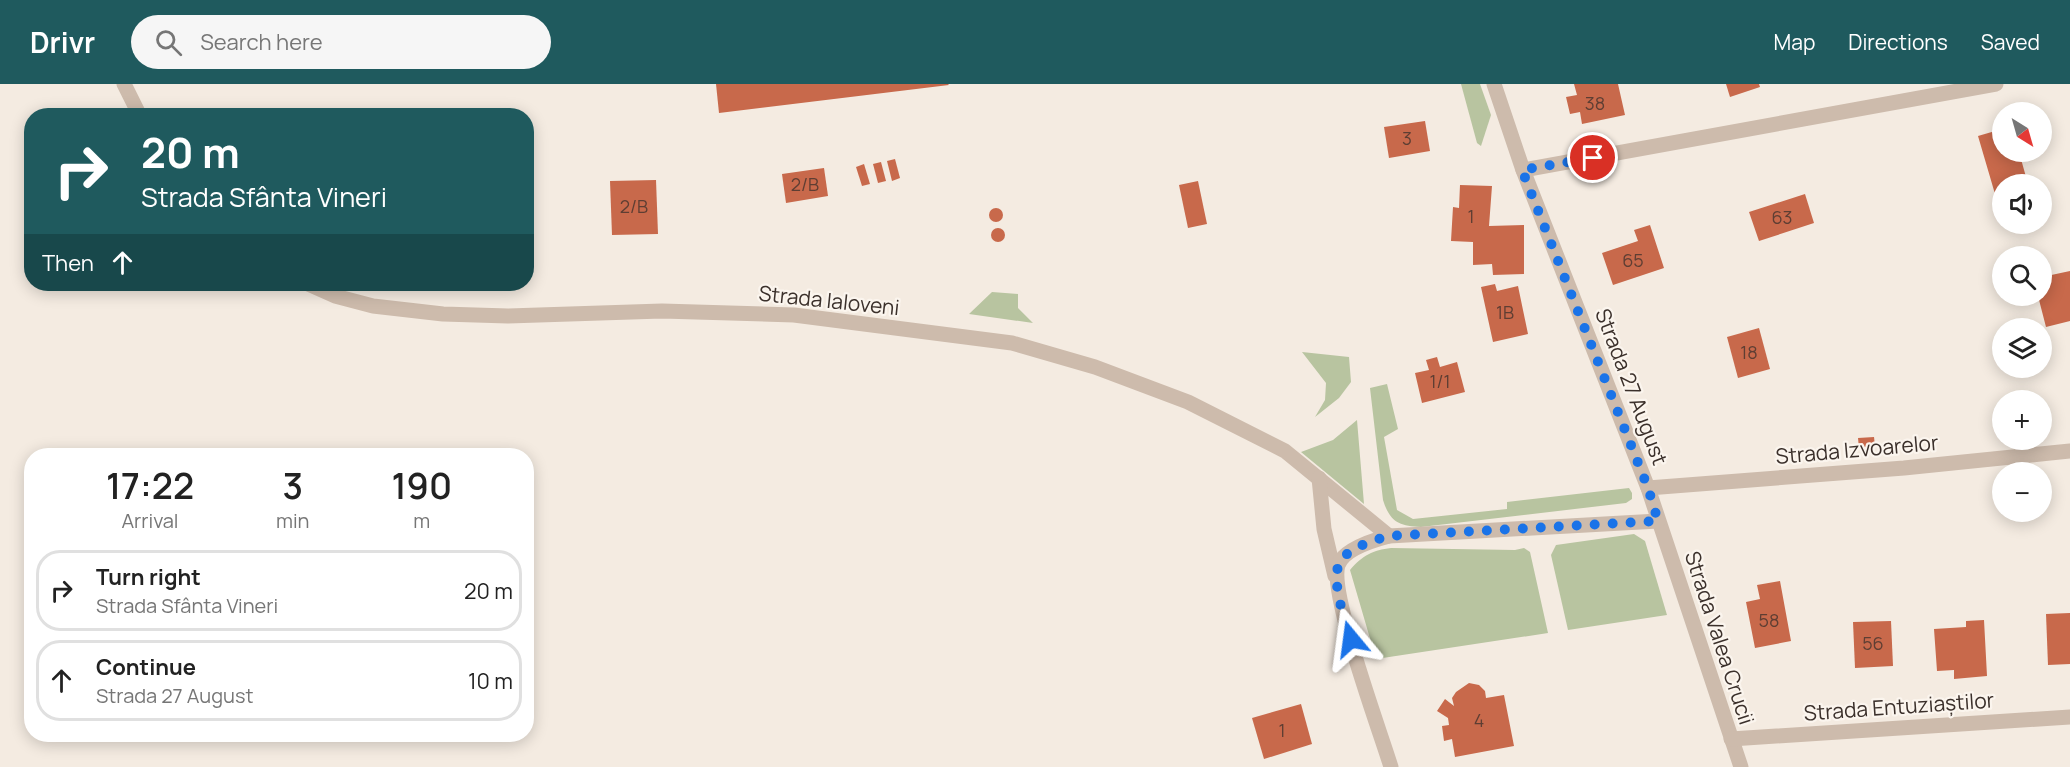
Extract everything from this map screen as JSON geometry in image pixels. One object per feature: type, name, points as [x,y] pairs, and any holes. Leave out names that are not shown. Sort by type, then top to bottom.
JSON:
[{"type":"street","points":[[124,84],[136,108]]},
{"type":"street","name":"Strada 27 August","points":[[1494,84],[1522,170],[1648,488],[1658,521]]},
{"type":"street","points":[[1522,170],[1991,84]]},
{"type":"street","name":"Strada Ialoveni","points":[[324,291],[374,306],[443,314],[508,316],[662,311],[794,315],[1012,343],[1095,367],[1188,402],[1285,451],[1389,536]]},
{"type":"street","name":"Strada Izvoarelor","points":[[1648,488],[1904,468],[2070,451]]},
{"type":"street","points":[[1319,478],[1324,529],[1344,618],[1391,767]]},
{"type":"street","points":[[1336,580],[1339,563],[1345,556],[1368,541],[1389,536],[1658,521]]},
{"type":"street","name":"Strada Valea Crucii","points":[[1658,521],[1741,767]]},
{"type":"street","name":"Strada Entuziaștilor","points":[[1731,739],[2070,717]]},
{"type":"green space","points":[[1461,84],[1480,84],[1491,115],[1481,146],[1477,143]]},
{"type":"green space","points":[[992,292],[1018,294],[1018,308],[1033,323],[969,314]]},
{"type":"green space","points":[[1302,352],[1349,357],[1351,382],[1339,398],[1315,417],[1325,400],[1326,383]]},
{"type":"green space","points":[[1387,384],[1398,429],[1384,437],[1397,510],[1413,519],[1507,509],[1507,502],[1629,488],[1632,499],[1626,503],[1421,527],[1401,524],[1392,518],[1383,500],[1370,388]]},
{"type":"green space","points":[[1357,420],[1364,504],[1301,452],[1333,440]]},
{"type":"green space","points":[[1634,534],[1645,541],[1667,615],[1568,630],[1551,555],[1556,545]]},
{"type":"green space","points":[[1391,548],[1515,550],[1524,548],[1530,552],[1548,633],[1376,659],[1350,570],[1369,554]]},
{"type":"building","points":[[716,84],[948,84],[949,85],[719,113]]},
{"type":"building","points":[[1574,84],[1618,84],[1625,115],[1582,124],[1580,112],[1570,114],[1566,97],[1577,95]]},
{"type":"building","points":[[1726,84],[1759,84],[1760,87],[1730,97]]},
{"type":"building","points":[[1425,121],[1430,151],[1389,158],[1384,127]]},
{"type":"building","points":[[1992,132],[1992,162],[2022,162],[2025,174],[1992,174],[1992,184],[1978,136]]},
{"type":"building","points":[[895,159],[900,178],[892,181],[887,161]]},
{"type":"building","points":[[881,162],[886,181],[878,183],[873,164]]},
{"type":"building","points":[[864,164],[870,184],[862,186],[856,167]]},
{"type":"building","points":[[824,168],[828,196],[786,203],[782,174]]},
{"type":"building","points":[[656,180],[658,234],[612,235],[610,181]]},
{"type":"building","points":[[1198,181],[1207,224],[1188,228],[1179,185]]},
{"type":"building","points":[[1460,185],[1492,186],[1489,226],[1524,225],[1524,274],[1493,275],[1492,264],[1473,265],[1473,242],[1451,241],[1453,207],[1459,208]]},
{"type":"building","points":[[1805,194],[1814,223],[1759,241],[1749,212]]},
{"type":"building","points":[[996,208],[1001,210],[1003,215],[1001,220],[996,222],[991,220],[989,215],[991,210]]},
{"type":"building","points":[[1650,225],[1664,268],[1613,285],[1602,253],[1638,241],[1634,230]]},
{"type":"building","points":[[998,228],[1003,230],[1005,235],[1003,240],[998,242],[993,240],[991,235],[993,230]]},
{"type":"building","points":[[2070,271],[2070,321],[2052,326],[2052,318],[2044,318],[2041,306],[2052,306],[2052,275]]},
{"type":"building","points":[[1495,284],[1497,291],[1518,286],[1528,334],[1493,342],[1481,287]]},
{"type":"building","points":[[1759,328],[1770,369],[1738,378],[1727,337]]},
{"type":"building","points":[[1437,357],[1440,367],[1457,362],[1465,392],[1422,403],[1415,373],[1429,370],[1426,360]]},
{"type":"building","points":[[1874,437],[1875,446],[1859,448],[1858,438]]},
{"type":"building","points":[[1780,581],[1791,641],[1755,648],[1746,602],[1760,599],[1757,585]]},
{"type":"building","points":[[2070,613],[2070,664],[2048,665],[2046,614]]},
{"type":"building","points":[[1984,620],[1987,676],[1954,679],[1954,670],[1937,671],[1934,629],[1966,627],[1966,621]]},
{"type":"building","points":[[1891,621],[1893,666],[1855,668],[1853,622]]},
{"type":"building","points":[[1469,683],[1479,685],[1485,691],[1486,698],[1504,695],[1514,746],[1455,757],[1452,739],[1444,741],[1442,726],[1449,725],[1448,718],[1437,711],[1445,699],[1454,706],[1452,698],[1456,692]]},
{"type":"building","points":[[1301,704],[1312,744],[1264,759],[1252,718]]},
{"type":"route","points":[[1351,639],[1336,580],[1339,563],[1345,556],[1368,541],[1389,536],[1658,521],[1648,488],[1522,170],[1593,158]]}]
